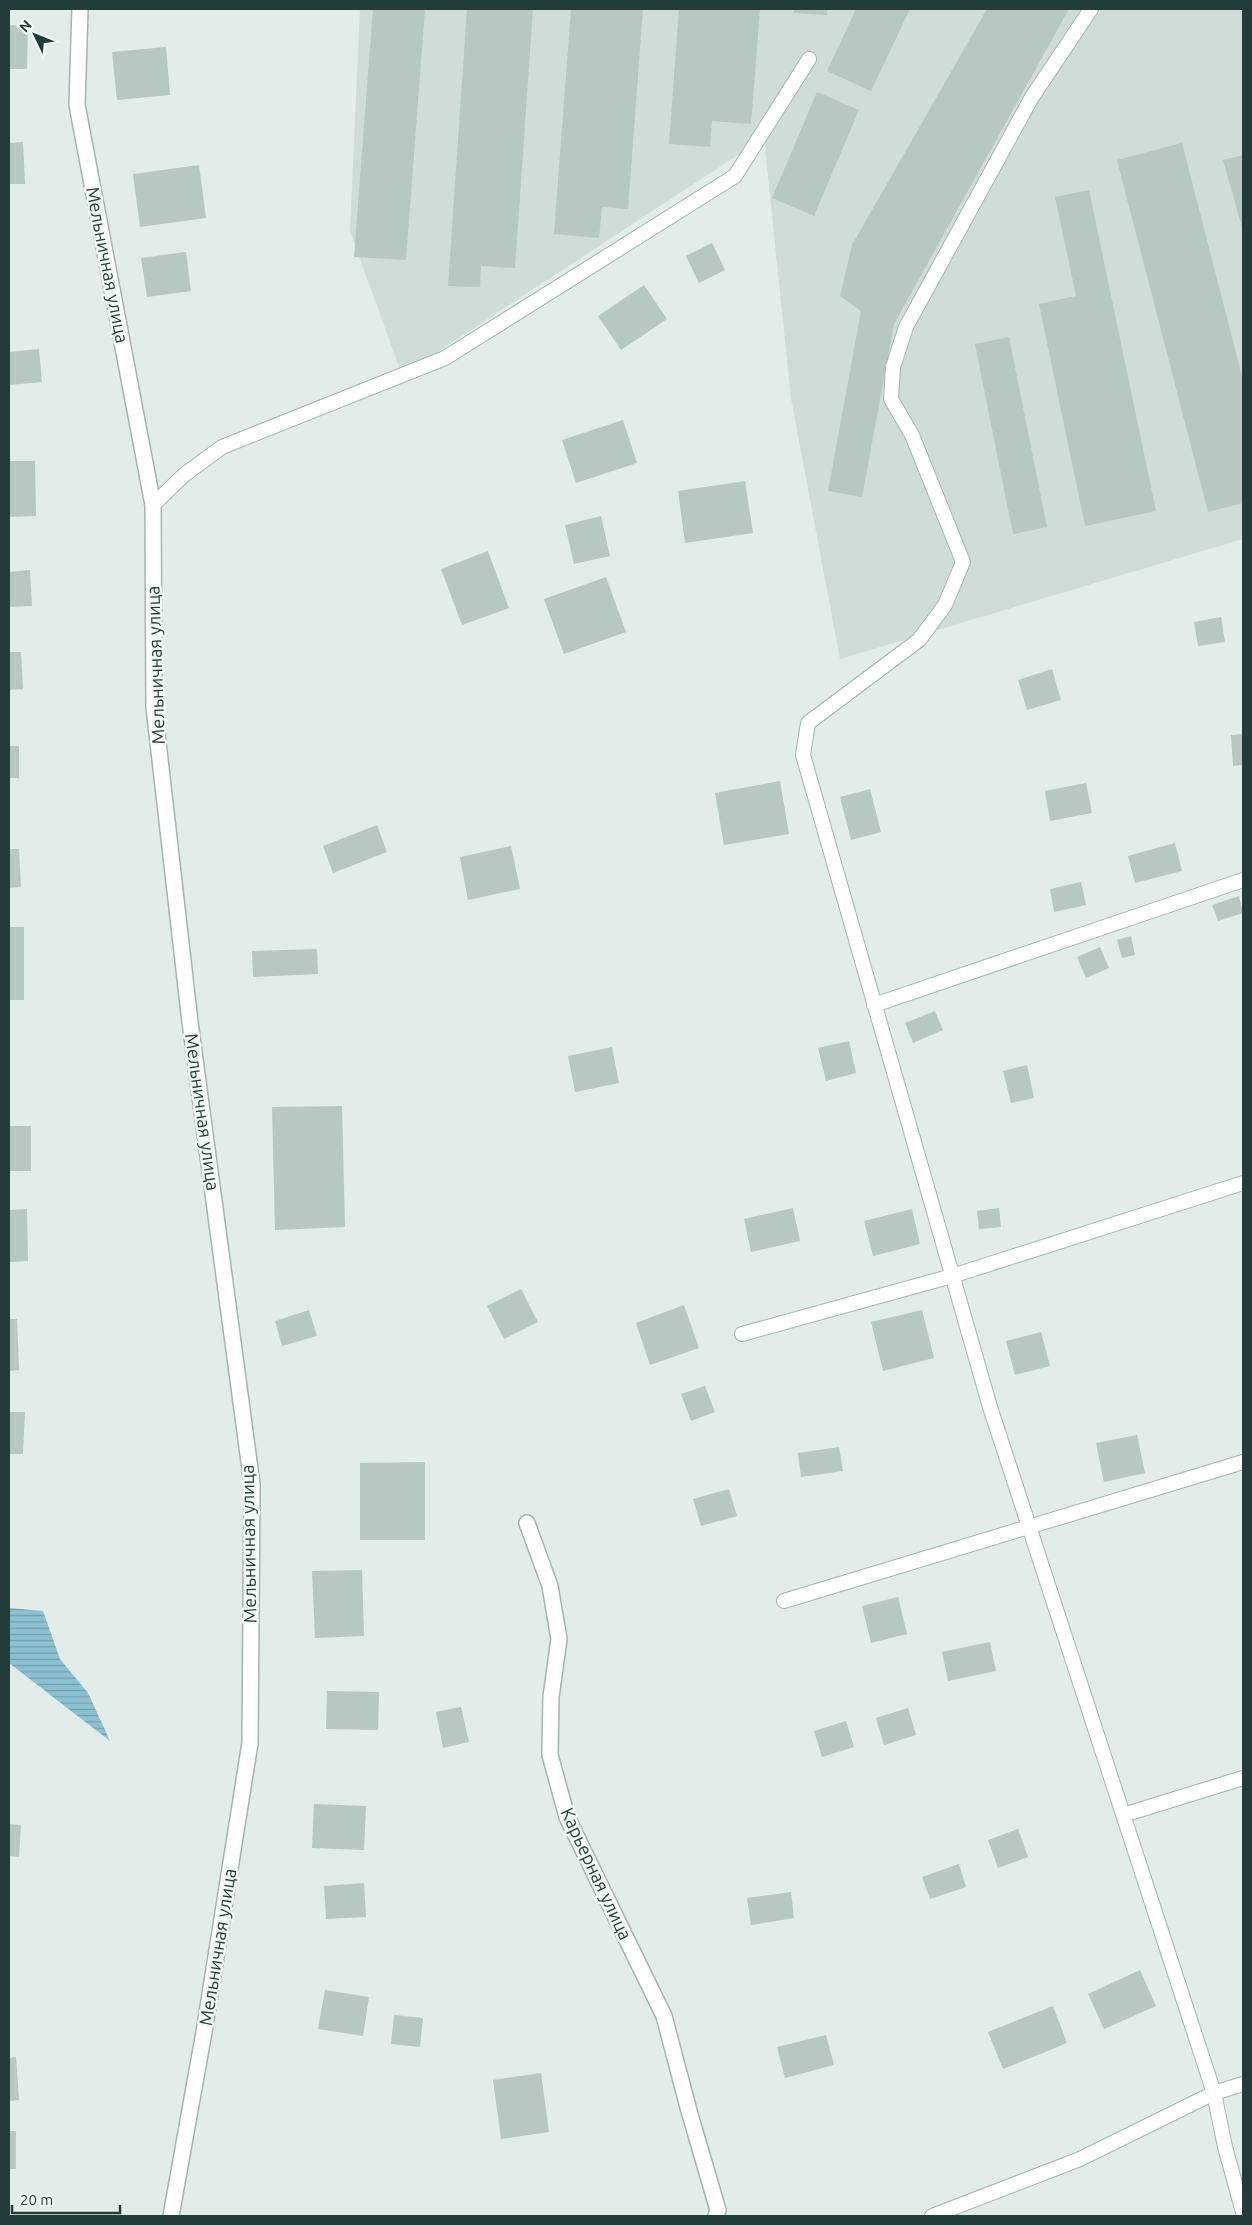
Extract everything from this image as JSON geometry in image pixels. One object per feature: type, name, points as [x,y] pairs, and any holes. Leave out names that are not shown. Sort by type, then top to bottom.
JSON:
[{"type":"street","name":"Мельничная улица","points":[[80,9],[77,105],[153,505],[154,706],[190,1022],[252,1484],[250,1742],[204,2032],[171,2216]]},
{"type":"street","name":"Карьерная улица","points":[[527,1523],[550,1586],[559,1638],[551,1697],[550,1755],[562,1800],[567,1817],[664,2016],[718,2210],[716,2216]]},
{"type":"lane","points":[[1091,9],[1032,97],[906,327],[893,366],[891,399],[912,435],[963,562],[946,605],[918,640],[808,724],[803,755],[990,1407],[1214,2093],[1225,2147],[1243,2212]]},
{"type":"lane","points":[[153,505],[184,475],[222,447],[445,358],[734,176],[809,59]]},
{"type":"lane","points":[[874,1004],[1243,880]]},
{"type":"lane","points":[[742,1334],[952,1276],[1243,1183]]},
{"type":"lane","points":[[784,1602],[1243,1462]]},
{"type":"lane","points":[[1123,1815],[1243,1778]]},
{"type":"lane","points":[[932,2216],[1080,2159],[1214,2093],[1243,2084]]},
{"type":"shaded area","points":[[360,9],[1243,9],[1243,539],[840,659],[791,398],[764,138],[402,375],[350,231]]},
{"type":"water","points":[[9,1608],[43,1611],[60,1659],[88,1693],[110,1741],[9,1663]]},
{"type":"building","points":[[373,9],[425,9],[406,260],[354,257]]},
{"type":"building","points":[[467,9],[533,9],[515,268],[481,266],[480,287],[448,286]]},
{"type":"building","points":[[571,9],[643,9],[628,209],[602,207],[599,238],[554,234]]},
{"type":"building","points":[[679,9],[760,9],[751,124],[712,121],[710,147],[669,144]]},
{"type":"building","points":[[794,9],[827,9],[827,15],[793,13]]},
{"type":"building","points":[[856,9],[910,9],[871,91],[827,71]]},
{"type":"building","points":[[987,9],[1069,9],[894,324],[862,497],[828,491],[861,311],[840,296],[852,245]]},
{"type":"building","points":[[9,25],[28,26],[27,69],[9,69]]},
{"type":"building","points":[[166,47],[170,95],[117,100],[112,52]]},
{"type":"building","points":[[817,92],[859,110],[814,216],[772,198]]},
{"type":"building","points":[[23,142],[25,184],[9,184],[9,143]]},
{"type":"building","points":[[1182,143],[1243,380],[1243,503],[1208,512],[1117,160]]},
{"type":"building","points":[[1243,155],[1243,231],[1223,160]]},
{"type":"building","points":[[199,165],[206,218],[140,227],[133,174]]},
{"type":"building","points":[[1089,190],[1156,511],[1085,526],[1039,304],[1076,296],[1055,197]]},
{"type":"building","points":[[712,243],[725,270],[699,283],[686,256]]},
{"type":"building","points":[[186,252],[191,291],[147,297],[141,258]]},
{"type":"building","points":[[644,285],[667,319],[621,350],[598,316]]},
{"type":"building","points":[[1009,337],[1047,527],[1013,534],[975,344]]},
{"type":"building","points":[[39,349],[42,382],[9,385],[9,352]]},
{"type":"building","points":[[623,420],[637,463],[576,483],[562,440]]},
{"type":"building","points":[[9,461],[35,461],[36,516],[9,517]]},
{"type":"building","points":[[745,481],[753,533],[685,543],[678,491]]},
{"type":"building","points":[[601,516],[610,556],[574,564],[565,525]]},
{"type":"building","points":[[488,551],[509,608],[462,625],[441,569]]},
{"type":"building","points":[[30,570],[32,606],[9,607],[9,572]]},
{"type":"building","points":[[606,577],[626,632],[564,654],[544,599]]},
{"type":"building","points":[[1221,617],[1225,642],[1198,646],[1194,622]]},
{"type":"building","points":[[9,652],[21,652],[23,689],[9,690]]},
{"type":"building","points":[[1052,669],[1061,700],[1027,710],[1018,680]]},
{"type":"building","points":[[1243,734],[1243,765],[1233,766],[1231,735]]},
{"type":"building","points":[[9,746],[19,746],[19,778],[9,778]]},
{"type":"building","points":[[780,781],[789,834],[724,845],[715,793]]},
{"type":"building","points":[[1086,783],[1092,813],[1050,821],[1045,791]]},
{"type":"building","points":[[870,789],[881,832],[851,840],[840,797]]},
{"type":"building","points":[[377,825],[387,852],[333,873],[323,846]]},
{"type":"building","points":[[1175,843],[1182,871],[1135,883],[1128,856]]},
{"type":"building","points":[[511,846],[520,889],[468,900],[460,857]]},
{"type":"building","points":[[9,849],[19,849],[21,887],[9,888]]},
{"type":"building","points":[[1081,882],[1086,905],[1054,912],[1050,889]]},
{"type":"building","points":[[1239,896],[1243,913],[1218,921],[1212,905]]},
{"type":"building","points":[[9,927],[24,927],[24,1000],[9,1000]]},
{"type":"building","points":[[1131,936],[1135,955],[1122,958],[1117,940]]},
{"type":"building","points":[[1100,947],[1109,968],[1086,978],[1077,957]]},
{"type":"building","points":[[317,949],[318,974],[253,977],[252,951]]},
{"type":"building","points":[[935,1011],[943,1030],[913,1043],[905,1023]]},
{"type":"building","points":[[849,1041],[856,1073],[826,1081],[818,1048]]},
{"type":"building","points":[[612,1047],[619,1083],[575,1092],[568,1056]]},
{"type":"building","points":[[1027,1065],[1034,1098],[1011,1103],[1003,1071]]},
{"type":"building","points":[[342,1106],[345,1227],[275,1230],[272,1107]]},
{"type":"building","points":[[9,1126],[31,1126],[31,1171],[9,1171]]},
{"type":"building","points":[[793,1208],[800,1241],[751,1252],[744,1219]]},
{"type":"building","points":[[999,1208],[1001,1227],[979,1229],[977,1211]]},
{"type":"building","points":[[27,1209],[28,1261],[9,1262],[9,1210]]},
{"type":"building","points":[[912,1209],[920,1244],[873,1256],[864,1221]]},
{"type":"building","points":[[521,1289],[538,1322],[504,1339],[487,1306]]},
{"type":"building","points":[[684,1305],[699,1348],[650,1365],[636,1323]]},
{"type":"building","points":[[309,1310],[317,1336],[282,1346],[275,1321]]},
{"type":"building","points":[[922,1310],[934,1358],[883,1371],[871,1322]]},
{"type":"building","points":[[9,1319],[17,1319],[19,1370],[9,1371]]},
{"type":"building","points":[[1041,1332],[1050,1366],[1015,1375],[1006,1341]]},
{"type":"building","points":[[705,1386],[715,1412],[691,1421],[681,1394]]},
{"type":"building","points":[[9,1412],[25,1412],[23,1454],[9,1454]]},
{"type":"building","points":[[1137,1435],[1145,1473],[1104,1482],[1096,1443]]},
{"type":"building","points":[[839,1447],[843,1471],[801,1477],[798,1453]]},
{"type":"building","points":[[425,1462],[425,1540],[360,1540],[360,1463]]},
{"type":"building","points":[[729,1489],[737,1516],[701,1526],[693,1499]]},
{"type":"building","points":[[362,1570],[364,1636],[315,1638],[312,1571]]},
{"type":"building","points":[[898,1597],[907,1634],[871,1643],[862,1606]]},
{"type":"building","points":[[990,1642],[996,1671],[948,1681],[942,1652]]},
{"type":"building","points":[[327,1691],[379,1692],[378,1730],[326,1729]]},
{"type":"building","points":[[461,1707],[469,1742],[443,1748],[436,1712]]},
{"type":"building","points":[[908,1708],[916,1735],[884,1745],[876,1718]]},
{"type":"building","points":[[846,1721],[854,1747],[822,1757],[814,1731]]},
{"type":"building","points":[[314,1804],[366,1806],[364,1850],[312,1848]]},
{"type":"building","points":[[9,1824],[21,1825],[19,1857],[9,1856]]},
{"type":"building","points":[[1018,1829],[1028,1857],[998,1868],[988,1840]]},
{"type":"building","points":[[959,1864],[966,1887],[930,1899],[922,1877]]},
{"type":"building","points":[[364,1883],[366,1917],[326,1919],[324,1886]]},
{"type":"building","points":[[791,1892],[794,1918],[751,1925],[747,1898]]},
{"type":"building","points":[[1140,1970],[1156,2006],[1104,2029],[1088,1994]]},
{"type":"building","points":[[325,1990],[369,1997],[363,2036],[318,2029]]},
{"type":"building","points":[[1053,2006],[1067,2043],[1003,2069],[988,2032]]},
{"type":"building","points":[[394,2015],[423,2018],[420,2047],[391,2044]]},
{"type":"building","points":[[826,2035],[834,2065],[785,2078],[777,2047]]},
{"type":"building","points":[[16,2057],[19,2100],[9,2101],[9,2058]]},
{"type":"building","points":[[541,2073],[549,2132],[501,2139],[493,2080]]},
{"type":"building","points":[[9,2131],[16,2131],[16,2169],[9,2169]]}]
